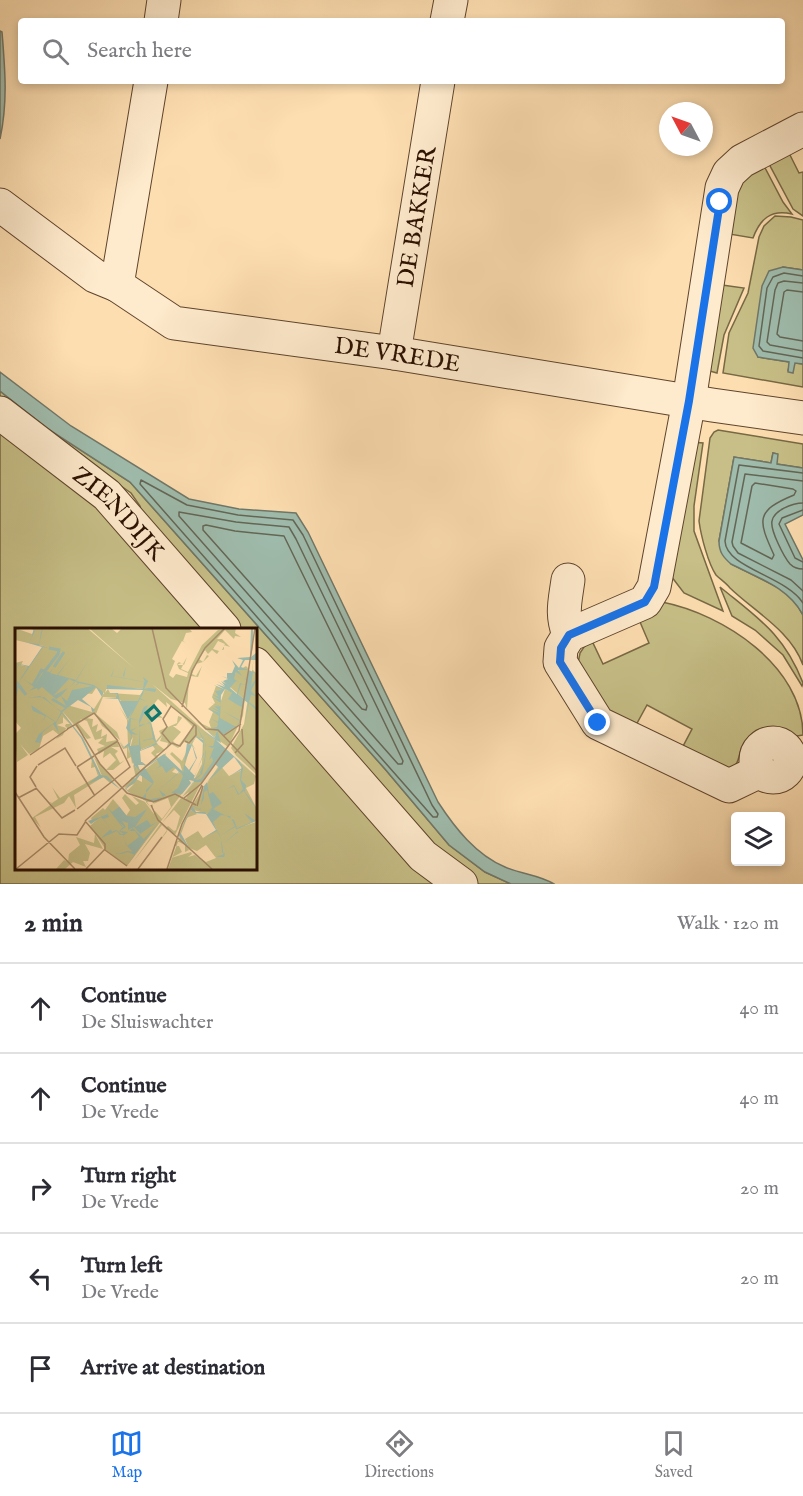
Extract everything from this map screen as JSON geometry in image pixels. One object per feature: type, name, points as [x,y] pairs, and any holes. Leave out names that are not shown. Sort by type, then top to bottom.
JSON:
[{"type":"street","points":[[161,18],[164,0]]},
{"type":"street","points":[[448,18],[451,0]]},
{"type":"street","points":[[117,285],[150,84]]},
{"type":"street","name":"DE BAKKER","points":[[394,353],[438,84]]},
{"type":"street","points":[[760,771],[729,786],[598,723],[560,662],[561,648],[569,635],[645,602],[654,587],[689,401],[722,188],[729,173],[742,161],[803,129]]},
{"type":"street","name":"DE VREDE","points":[[0,205],[95,276],[117,285],[174,323],[394,353],[803,418]]},
{"type":"street","name":"ZIENDIJK","points":[[0,413],[107,495],[223,628]]},
{"type":"street","points":[[568,580],[564,621],[569,635]]},
{"type":"street","points":[[256,665],[423,856],[461,884]]},
{"type":"shaded area","points":[[789,153],[799,173],[803,172],[803,216],[793,209],[768,162]]},
{"type":"shaded area","points":[[763,164],[792,214],[778,213],[767,217],[753,238],[729,234],[737,183]]},
{"type":"shaded area","points":[[775,216],[803,220],[803,270],[783,267],[758,357],[790,362],[788,371],[795,363],[803,364],[803,387],[723,373],[729,333],[748,293],[759,237],[764,226]]},
{"type":"shaded area","points":[[722,285],[744,288],[724,335],[717,373],[706,370]]},
{"type":"shaded area","points":[[0,391],[48,429],[130,482],[385,769],[449,845],[485,872],[511,884],[474,884],[448,868],[256,658],[256,628],[229,628],[148,537],[140,506],[131,493],[0,402]]},
{"type":"shaded area","points":[[0,423],[54,462],[209,628],[15,628],[15,869],[256,869],[256,681],[446,884],[0,884]]},
{"type":"shaded area","points":[[718,430],[803,444],[803,468],[776,464],[777,454],[773,453],[771,463],[734,457],[719,541],[731,564],[785,591],[796,603],[803,615],[803,665],[790,642],[781,632],[716,575],[708,557],[699,521],[710,438]]},
{"type":"shaded area","points":[[692,442],[703,443],[694,506],[694,531],[723,611],[684,593],[671,576]]},
{"type":"shaded area","points":[[720,587],[779,640],[796,666],[803,683],[802,686],[783,655],[755,630],[732,616]]},
{"type":"shaded area","points":[[662,602],[686,608],[710,618],[755,647],[790,687],[799,710],[803,735],[791,737],[772,730],[754,733],[744,743],[738,761],[729,773],[680,752],[692,729],[647,705],[636,725],[605,712],[578,663],[580,653],[592,641],[603,664],[649,643],[640,622]]},
{"type":"water","points":[[0,31],[2,32],[5,86],[0,139]]},
{"type":"water","points":[[783,267],[803,270],[803,364],[795,363],[793,373],[788,372],[789,362],[758,357],[753,348],[762,286],[769,271]]},
{"type":"water","points":[[0,372],[71,426],[189,499],[239,509],[296,513],[308,532],[438,802],[467,840],[494,862],[554,884],[511,884],[485,872],[449,845],[385,769],[130,482],[48,429],[0,391]]},
{"type":"water","points":[[773,453],[778,454],[777,464],[803,468],[803,515],[785,524],[803,560],[803,615],[797,605],[781,590],[731,564],[724,557],[720,548],[719,541],[734,457],[771,463]]},
{"type":"route","points":[[598,723],[560,662],[561,648],[569,635],[645,602],[654,587],[689,401],[720,202]]}]
